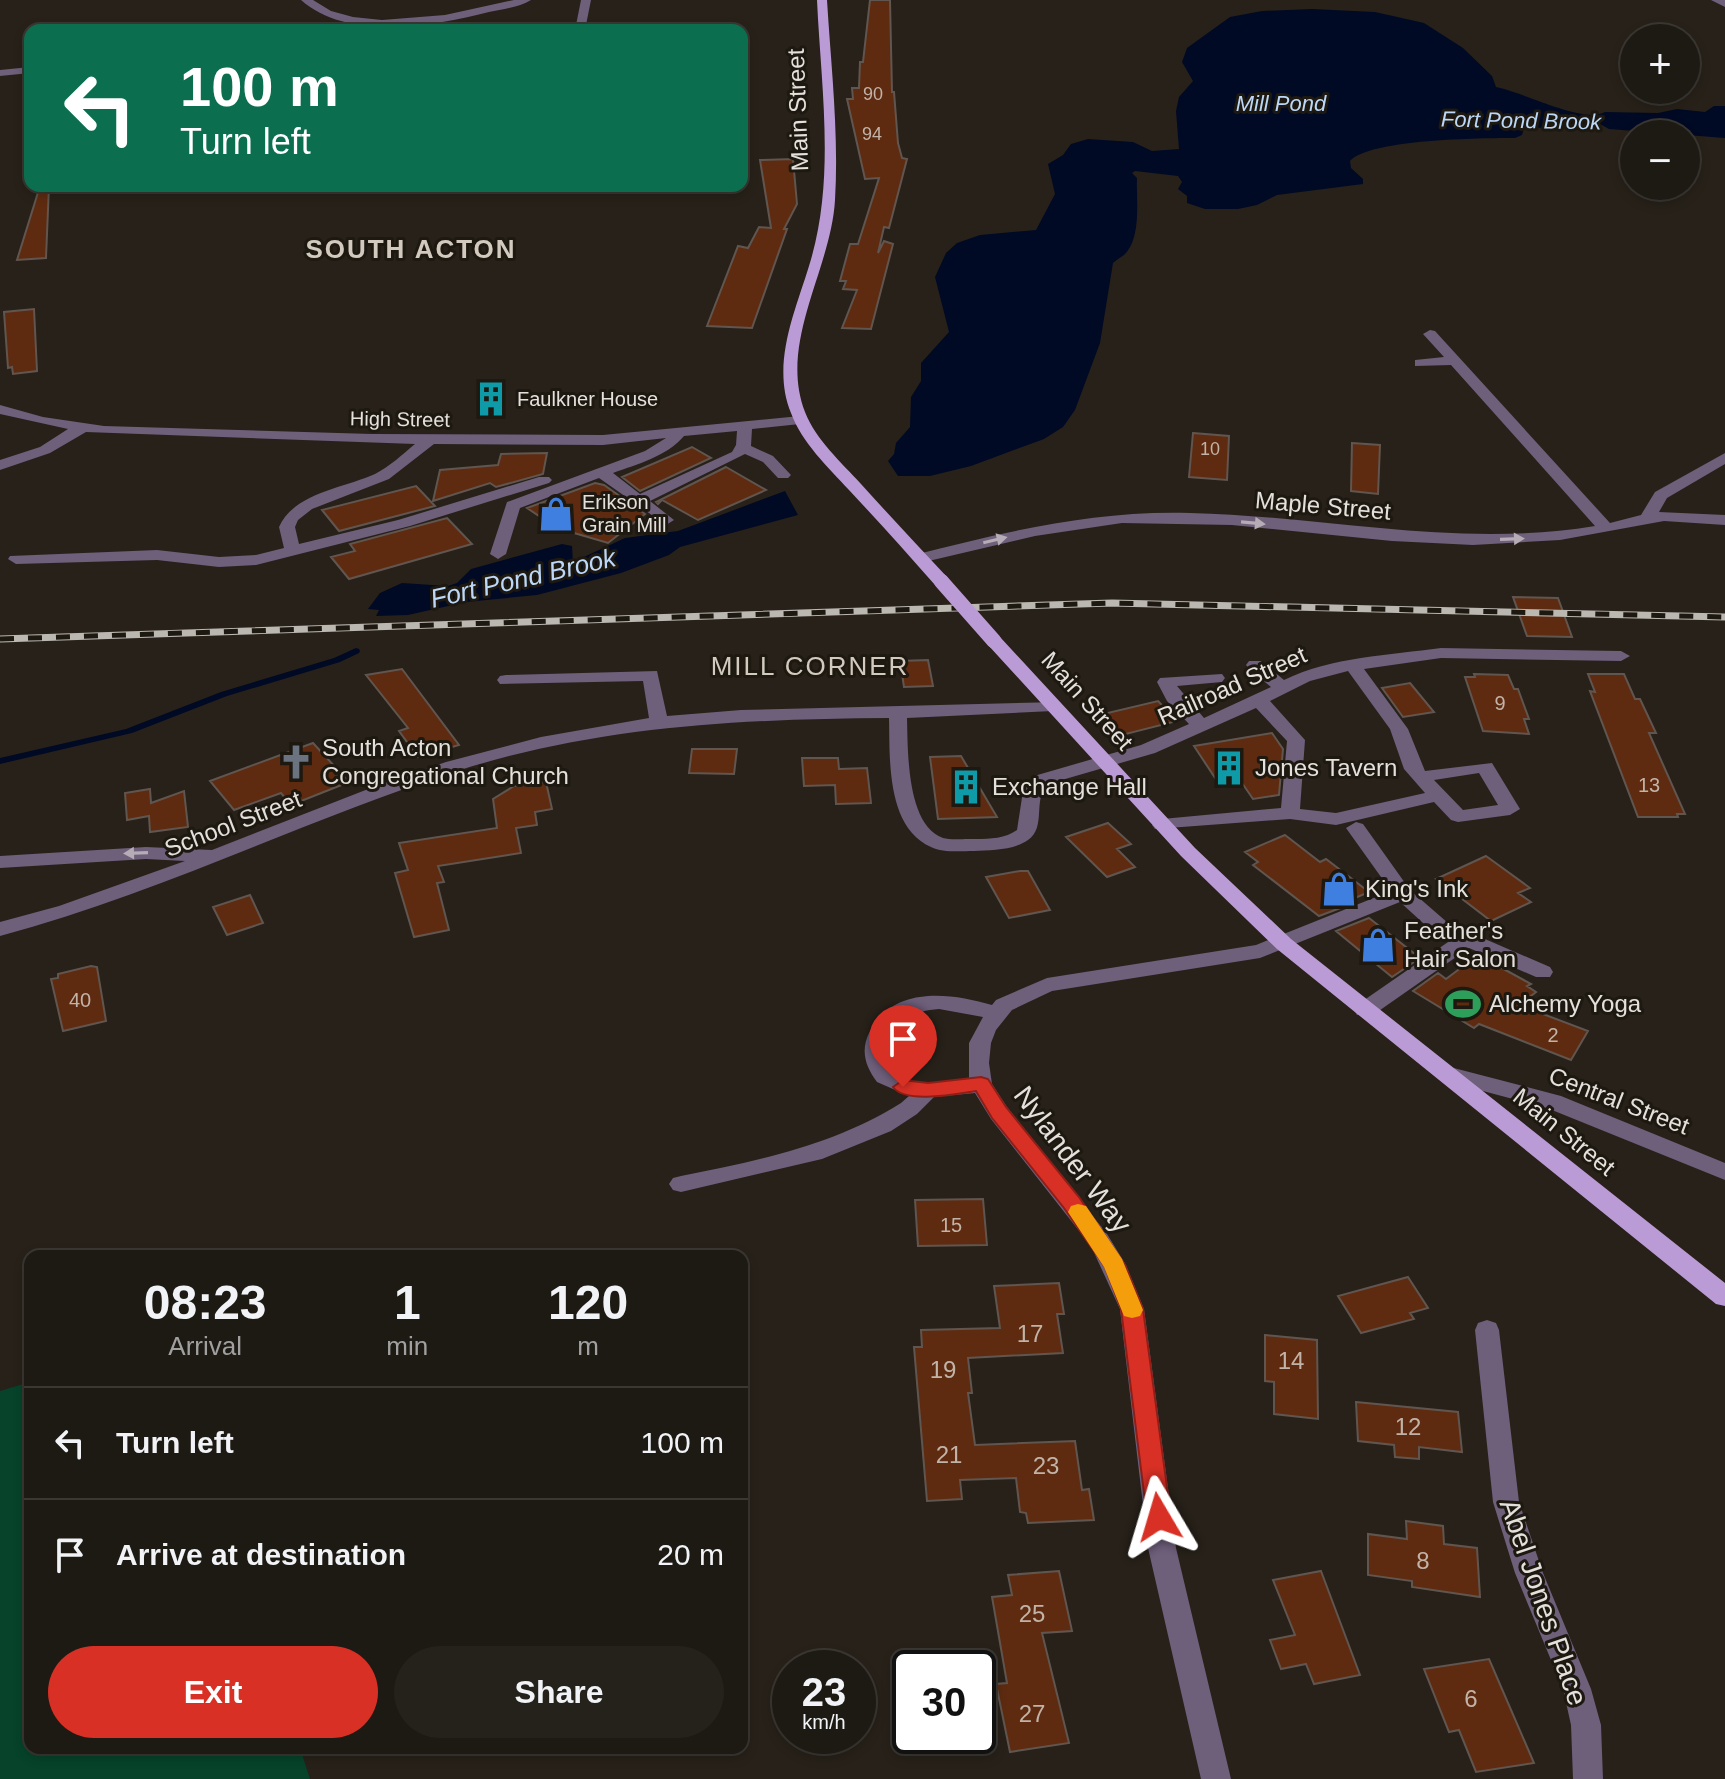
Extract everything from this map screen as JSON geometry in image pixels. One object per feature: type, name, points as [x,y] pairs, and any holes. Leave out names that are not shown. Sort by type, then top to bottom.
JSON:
[{"type":"main road","name":"Main Street","points":[[822,0],[829,193],[823,243],[789,359],[790,389],[800,420],[815,443],[1162,825],[1284,944],[1725,1297]]},
{"type":"street","points":[[306,0],[320,10],[341,16],[399,22],[462,17],[526,0]]},
{"type":"street","points":[[581,24],[586,0]]},
{"type":"street","points":[[1716,0],[1725,4]]},
{"type":"street","points":[[0,73],[24,71]]},
{"type":"street","points":[[1430,334],[1607,529]]},
{"type":"street","points":[[1420,363],[1455,361]]},
{"type":"street","name":"High Street","points":[[0,409],[41,421],[83,427],[429,440],[572,441],[678,434],[800,420]]},
{"type":"street","points":[[639,500],[730,460],[743,448],[745,426]]},
{"type":"street","points":[[0,465],[45,450],[83,427]]},
{"type":"street","points":[[498,554],[513,505],[664,447],[678,434]]},
{"type":"street","points":[[293,551],[287,527],[301,509],[384,476],[429,440]]},
{"type":"street","points":[[743,448],[768,459],[783,475]]},
{"type":"street","points":[[1647,519],[1661,495],[1725,458]]},
{"type":"street","points":[[601,472],[666,520]]},
{"type":"street","points":[[16,559],[157,555],[229,563],[293,551],[404,523],[544,480]]},
{"type":"street","name":"Maple Street","points":[[920,558],[1062,525],[1136,517],[1182,517],[1447,540],[1547,537],[1607,529],[1647,519],[1725,520]]},
{"type":"street","name":"Railroad Street","points":[[898,712],[904,791],[915,824],[929,839],[938,843],[1003,842],[1020,838],[1027,828],[1033,788],[1037,782],[1148,749],[1310,675],[1352,665],[1441,653],[1621,656]]},
{"type":"street","points":[[1255,665],[1283,688]]},
{"type":"street","points":[[1352,665],[1392,719],[1410,764],[1420,777],[1437,796],[1458,816],[1510,809],[1485,767],[1420,777]]},
{"type":"street","points":[[506,680],[651,675],[659,722]]},
{"type":"street","points":[[1201,726],[1173,697],[1166,682],[1216,678]]},
{"type":"street","points":[[1259,700],[1296,740],[1290,813]]},
{"type":"street","name":"School Street","points":[[0,929],[120,893],[474,761],[561,739],[659,722],[726,716],[1053,706]]},
{"type":"street","points":[[1162,825],[1290,813],[1336,819],[1437,796]]},
{"type":"street","points":[[1356,828],[1403,894],[1441,928],[1543,972]]},
{"type":"street","points":[[0,862],[146,853],[214,856]]},
{"type":"street","points":[[981,1084],[928,1090],[894,1084],[876,1064],[875,1040],[888,1019],[901,1009],[931,1002],[966,1004],[995,1014],[1025,993],[1047,985],[1260,951],[1284,944],[1403,894]]},
{"type":"street","points":[[1365,1010],[1466,940]]},
{"type":"street","name":"Nylander Way","points":[[995,1014],[980,1043],[978,1063],[981,1084],[999,1113],[1099,1240],[1114,1265],[1132,1309],[1162,1548],[1216,1779]]},
{"type":"street","name":"Central Street","points":[[1446,1074],[1553,1102],[1721,1168]]},
{"type":"street","points":[[681,1184],[761,1168],[854,1137],[914,1106],[928,1090]]},
{"type":"street","name":"Abel Jones Place","points":[[1487,1330],[1506,1502],[1529,1573],[1577,1689],[1586,1725],[1588,1779]]},
{"type":"green space","points":[[24,1384],[24,1754],[302,1754],[310,1779],[0,1779],[0,1391]]},
{"type":"water","name":"Mill Pond","points":[[1312,9],[1375,12],[1424,23],[1463,48],[1492,76],[1496,87],[1582,114],[1658,113],[1677,109],[1705,112],[1714,106],[1725,106],[1725,138],[1700,136],[1700,120],[1620,120],[1620,130],[1587,123],[1575,127],[1524,128],[1522,135],[1515,138],[1402,144],[1379,148],[1350,161],[1351,168],[1363,179],[1363,184],[1277,195],[1257,205],[1238,209],[1205,209],[1187,203],[1187,196],[1178,189],[1182,182],[1178,176],[1135,171],[1132,173],[1137,178],[1136,229],[1130,248],[1113,263],[1100,343],[1075,410],[1063,427],[1044,439],[971,466],[930,476],[898,476],[888,461],[894,454],[896,443],[910,427],[911,397],[921,381],[921,363],[949,332],[935,277],[946,253],[957,243],[980,235],[1036,230],[1055,194],[1048,164],[1063,155],[1071,144],[1088,139],[1133,142],[1152,151],[1179,149],[1176,111],[1179,97],[1193,81],[1182,62],[1187,48],[1230,17],[1262,11]]},
{"type":"water","points":[[785,491],[798,515],[680,547],[669,555],[621,573],[537,595],[466,602],[408,615],[376,616],[379,610],[368,609],[380,593],[402,583],[448,586],[457,583],[471,569],[562,544],[572,546],[573,562],[625,538],[678,531]]},
{"type":"building","points":[[870,0],[890,0],[892,92],[898,143],[902,158],[907,159],[889,228],[884,227],[878,253],[884,241],[893,244],[871,329],[842,328],[857,290],[843,289],[846,281],[840,281],[850,244],[858,244],[879,178],[865,179],[847,99],[853,99],[852,88],[859,88]]},
{"type":"building","points":[[793,159],[797,204],[784,229],[787,229],[752,328],[707,326],[738,246],[748,248],[759,227],[771,228],[760,160]]},
{"type":"building","points":[[38,192],[49,192],[46,258],[17,260]]},
{"type":"building","points":[[34,309],[37,371],[13,374],[12,367],[8,368],[4,312]]},
{"type":"building","points":[[1193,433],[1229,436],[1227,480],[1189,477]]},
{"type":"building","points":[[1352,443],[1380,445],[1378,494],[1351,491]]},
{"type":"building","points":[[692,447],[711,458],[640,491],[622,477]]},
{"type":"building","points":[[547,453],[543,474],[496,487],[490,483],[433,501],[440,470],[498,465],[501,454]]},
{"type":"building","points":[[726,467],[766,490],[698,520],[662,500],[658,504],[656,502]]},
{"type":"building","name":"Erikson Grain Mill","points":[[595,483],[604,485],[645,514],[608,543],[557,528],[527,508]]},
{"type":"building","points":[[416,486],[435,506],[339,531],[322,510]]},
{"type":"building","points":[[447,518],[472,544],[349,579],[331,557],[355,551],[350,544]]},
{"type":"building","points":[[1513,597],[1558,598],[1572,637],[1527,636]]},
{"type":"building","points":[[928,660],[933,686],[904,687],[900,661]]},
{"type":"building","points":[[402,669],[459,745],[418,757],[399,731],[408,728],[366,675]]},
{"type":"building","points":[[1474,674],[1508,675],[1514,689],[1518,689],[1529,719],[1524,719],[1529,734],[1483,731],[1465,677],[1475,677]]},
{"type":"building","points":[[1588,674],[1624,674],[1656,733],[1649,733],[1685,814],[1677,814],[1678,817],[1638,817],[1590,691],[1595,692]]},
{"type":"building","points":[[1410,683],[1434,712],[1403,717],[1382,688]]},
{"type":"building","points":[[1158,701],[1177,721],[1118,736],[1099,715]]},
{"type":"building","name":"Jones Tavern","points":[[1272,733],[1283,749],[1279,795],[1253,799],[1240,780],[1219,784],[1194,746]]},
{"type":"building","name":"South Acton Congregational Church","points":[[313,743],[349,782],[291,805],[281,793],[234,810],[210,781]]},
{"type":"building","points":[[692,749],[737,749],[734,774],[689,773]]},
{"type":"building","name":"Exchange Hall","points":[[961,756],[997,817],[938,819],[930,757]]},
{"type":"building","points":[[802,758],[838,758],[839,769],[867,768],[871,803],[836,804],[835,785],[804,786]]},
{"type":"building","points":[[546,782],[552,809],[535,812],[537,825],[516,828],[521,853],[438,866],[444,882],[437,883],[449,930],[414,937],[395,873],[408,870],[399,843],[497,828],[493,799],[514,786]]},
{"type":"building","points":[[150,789],[151,803],[184,791],[188,827],[150,832],[149,816],[127,820],[125,793]]},
{"type":"building","points":[[1108,823],[1131,844],[1117,849],[1135,867],[1107,877],[1066,837]]},
{"type":"building","points":[[1285,835],[1320,862],[1326,859],[1369,892],[1348,901],[1351,904],[1319,916],[1253,865],[1258,862],[1245,852]]},
{"type":"building","points":[[1486,856],[1530,888],[1518,893],[1531,902],[1491,921],[1436,879]]},
{"type":"building","points":[[1028,871],[1050,910],[1009,918],[986,877]]},
{"type":"building","points":[[250,895],[263,923],[227,935],[213,907]]},
{"type":"building","name":"Feather's Hair Salon","points":[[1369,918],[1420,958],[1392,977],[1336,931]]},
{"type":"building","points":[[1478,955],[1531,984],[1527,986],[1536,992],[1519,1005],[1588,1031],[1571,1060],[1479,1024],[1474,1028],[1413,991],[1438,973],[1446,979]]},
{"type":"building","points":[[97,967],[106,1021],[63,1031],[51,979],[58,978],[58,974]]},
{"type":"building","points":[[983,1199],[987,1245],[918,1246],[915,1200]]},
{"type":"building","points":[[1408,1277],[1428,1308],[1410,1313],[1414,1319],[1361,1333],[1338,1296]]},
{"type":"building","points":[[1059,1283],[1064,1314],[1057,1314],[1063,1353],[968,1358],[972,1393],[968,1393],[975,1445],[1075,1441],[1082,1490],[1089,1489],[1094,1520],[1028,1523],[1026,1513],[1020,1512],[1016,1478],[960,1480],[962,1499],[927,1501],[914,1347],[922,1347],[921,1330],[1000,1328],[994,1286]]},
{"type":"building","points":[[1265,1335],[1317,1340],[1318,1419],[1274,1414],[1274,1382],[1265,1381]]},
{"type":"building","points":[[1356,1402],[1458,1412],[1462,1452],[1419,1447],[1419,1459],[1395,1457],[1394,1445],[1358,1441]]},
{"type":"building","points":[[1406,1521],[1443,1526],[1444,1544],[1477,1548],[1480,1597],[1412,1587],[1412,1581],[1368,1575],[1368,1534],[1407,1539]]},
{"type":"building","points":[[1059,1571],[1072,1631],[1042,1633],[1069,1743],[1010,1752],[996,1684],[1007,1683],[992,1597],[1012,1595],[1008,1575]]},
{"type":"building","points":[[1321,1571],[1360,1675],[1314,1684],[1306,1664],[1281,1669],[1270,1640],[1295,1635],[1273,1580]]},
{"type":"building","points":[[1489,1659],[1534,1763],[1476,1772],[1459,1730],[1449,1732],[1424,1669]]},
{"type":"waterway","name":"Fort Pond Brook","points":[[0,761],[129,731],[224,694],[337,660],[356,651]]},
{"type":"railway","points":[[0,639],[1112,603],[1725,617]]},
{"type":"slow traffic","points":[[1078,1212],[1114,1265],[1132,1310]]},
{"type":"place","name":"Faulkner House","points":[[491,399]]},
{"type":"place","name":"Erikson Grain Mill","points":[[556,514]]},
{"type":"place","name":"South Acton Congregational Church","points":[[296,762]]},
{"type":"place","name":"Jones Tavern","points":[[1229,768]]},
{"type":"place","name":"Exchange Hall","points":[[966,787]]},
{"type":"place","name":"King's Ink","points":[[1339,889]]},
{"type":"place","name":"Feather's Hair Salon","points":[[1378,945]]},
{"type":"place","name":"Alchemy Yoga","points":[[1463,1004]]},
{"type":"district","name":"SOUTH ACTON","points":[[411,249]]},
{"type":"district","name":"MILL CORNER","points":[[810,666]]},
{"type":"route","points":[[903,1087],[928,1090],[981,1084],[999,1113],[1099,1240],[1114,1265],[1132,1309],[1159,1517]]}]
